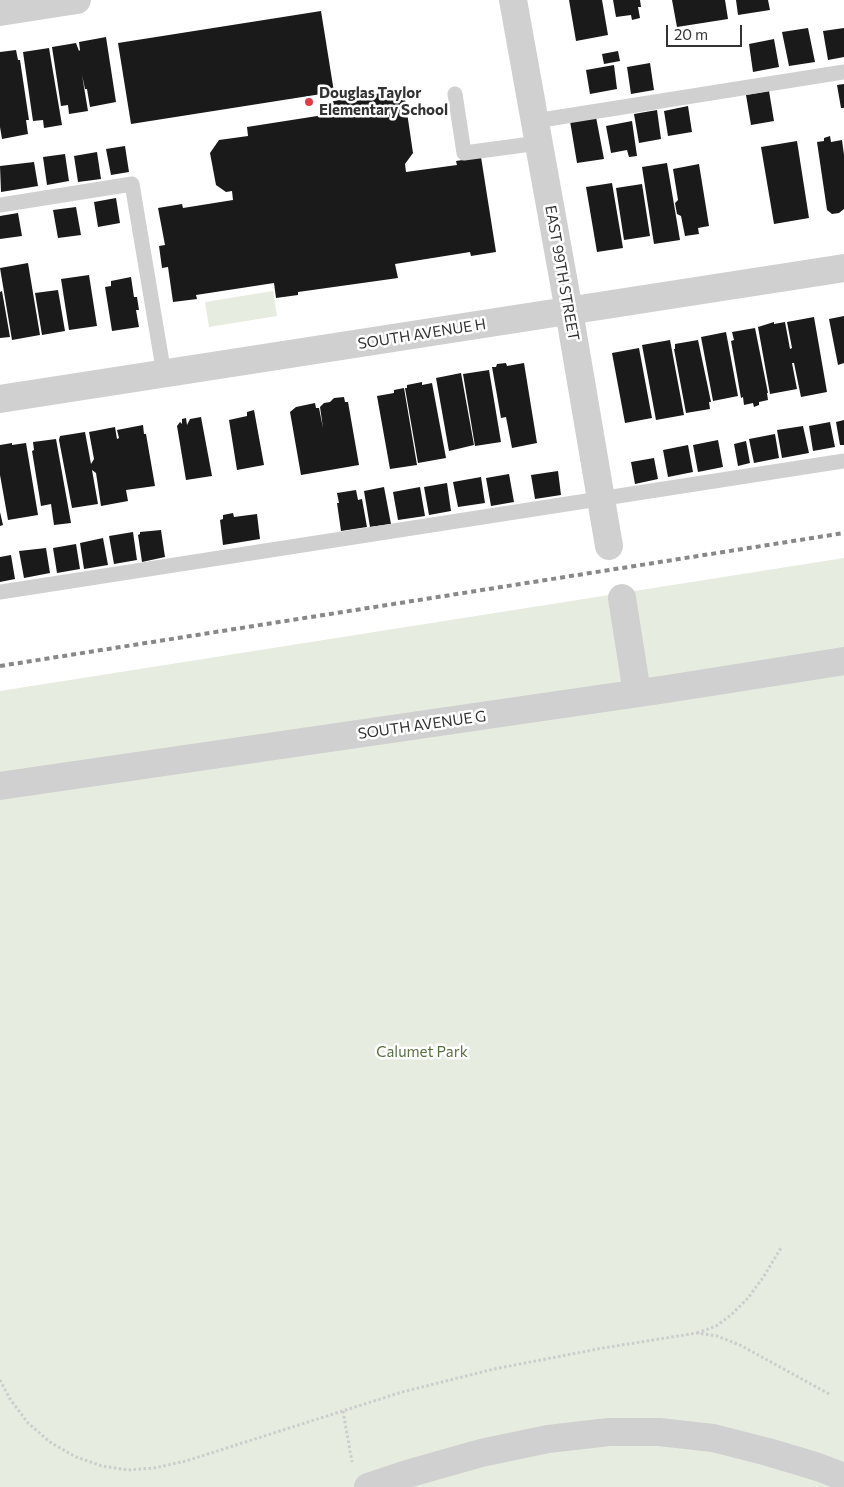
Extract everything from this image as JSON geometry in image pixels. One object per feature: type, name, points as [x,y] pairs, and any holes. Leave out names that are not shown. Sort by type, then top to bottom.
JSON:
[{"type":"street","points":[[0,12],[77,0]]},
{"type":"street","name":"EAST 99TH STREET","points":[[513,0],[609,546]]},
{"type":"street","name":"SOUTH AVENUE H","points":[[0,399],[844,268]]},
{"type":"street","points":[[622,598],[638,693]]},
{"type":"street","name":"SOUTH AVENUE G","points":[[0,786],[844,661]]},
{"type":"street","points":[[368,1487],[481,1453],[548,1439],[609,1432],[659,1432],[713,1438],[768,1452],[844,1477]]},
{"type":"lane","points":[[455,94],[464,153],[537,132],[844,72]]},
{"type":"lane","points":[[0,205],[132,184],[164,374]]},
{"type":"lane","points":[[0,592],[844,461]]},
{"type":"path","points":[[0,1380],[28,1423],[50,1442],[76,1457],[102,1466],[128,1470],[154,1468],[186,1461],[402,1392],[494,1369],[603,1348],[697,1333],[716,1326],[731,1315],[748,1298],[782,1246]]},
{"type":"path","points":[[697,1333],[717,1336],[740,1345],[831,1395]]},
{"type":"path","points":[[342,1411],[352,1462]]},
{"type":"green space","points":[[273,291],[277,316],[209,327],[205,302]]},
{"type":"green space","name":"Calumet Park","points":[[844,558],[844,1487],[0,1487],[0,691]]},
{"type":"building","points":[[569,0],[602,0],[608,35],[576,41]]},
{"type":"building","points":[[613,0],[640,0],[641,7],[638,7],[640,18],[632,20],[631,15],[616,17]]},
{"type":"building","points":[[672,0],[725,0],[728,19],[677,27]]},
{"type":"building","points":[[736,0],[768,0],[770,10],[738,15]]},
{"type":"building","points":[[321,11],[334,92],[131,124],[118,43]]},
{"type":"building","points":[[808,28],[815,62],[789,66],[782,32]]},
{"type":"building","points":[[844,28],[844,57],[828,60],[823,31]]},
{"type":"building","points":[[106,37],[116,102],[90,107],[82,75],[88,111],[69,114],[68,105],[61,106],[52,47],[76,43],[79,51],[79,42]]},
{"type":"building","points":[[774,39],[779,67],[753,72],[749,44]]},
{"type":"building","points":[[49,48],[62,125],[44,128],[43,120],[33,121],[23,52]]},
{"type":"building","points":[[16,50],[18,60],[20,60],[29,120],[26,120],[28,134],[2,139],[0,127],[0,52]]},
{"type":"building","points":[[618,51],[620,61],[604,64],[602,54]]},
{"type":"building","points":[[650,63],[654,90],[631,94],[627,67]]},
{"type":"building","points":[[614,65],[617,89],[590,94],[586,70]]},
{"type":"building","points":[[844,84],[844,108],[841,108],[837,85]]},
{"type":"building","points":[[394,91],[405,99],[413,153],[405,164],[406,172],[457,165],[456,161],[481,157],[496,252],[471,256],[470,252],[395,264],[398,278],[298,292],[298,295],[276,298],[274,283],[196,295],[197,299],[173,302],[168,267],[162,268],[159,246],[165,245],[158,208],[182,204],[183,208],[233,200],[232,191],[226,192],[216,185],[210,153],[219,140],[248,136],[247,127],[330,114],[328,102]]},
{"type":"building","points":[[769,91],[774,121],[751,125],[746,95]]},
{"type":"building","points":[[688,106],[692,132],[668,136],[664,111]]},
{"type":"building","points":[[657,110],[661,139],[639,143],[634,114]]},
{"type":"building","points":[[596,117],[604,159],[577,163],[570,121]]},
{"type":"building","points":[[632,121],[637,156],[629,157],[627,150],[611,153],[606,126]]},
{"type":"building","points":[[830,136],[831,142],[842,140],[844,155],[844,209],[839,213],[832,214],[827,210],[817,142],[824,141],[824,138]]},
{"type":"building","points":[[797,141],[809,218],[774,224],[761,147]]},
{"type":"building","points":[[125,146],[129,172],[111,175],[106,149]]},
{"type":"building","points":[[97,152],[101,179],[78,182],[74,156]]},
{"type":"building","points":[[65,154],[69,181],[47,185],[43,157]]},
{"type":"building","points":[[34,162],[38,186],[1,192],[0,166]]},
{"type":"building","points":[[667,163],[680,240],[654,244],[642,167]]},
{"type":"building","points":[[699,164],[709,226],[698,228],[699,234],[685,236],[681,216],[677,214],[675,203],[678,200],[673,169]]},
{"type":"building","points":[[612,183],[623,248],[597,252],[586,187]]},
{"type":"building","points":[[642,184],[650,236],[624,240],[616,188]]},
{"type":"building","points":[[116,198],[120,223],[98,227],[94,202]]},
{"type":"building","points":[[76,207],[81,235],[58,238],[53,210]]},
{"type":"building","points":[[18,213],[22,236],[0,239],[0,216]]},
{"type":"building","points":[[28,263],[40,335],[12,340],[0,268]]},
{"type":"building","points":[[89,275],[97,326],[69,330],[61,279]]},
{"type":"building","points":[[131,277],[134,297],[137,297],[139,310],[136,310],[139,327],[112,331],[105,287],[111,286],[111,281]]},
{"type":"building","points":[[58,290],[65,331],[42,335],[35,293]]},
{"type":"building","points":[[2,291],[10,337],[0,338],[0,292]]},
{"type":"building","points":[[844,316],[844,363],[838,365],[829,319]]},
{"type":"building","points":[[814,317],[827,392],[801,397],[794,363],[792,363],[797,389],[770,394],[758,327],[774,322],[774,324],[785,322],[790,349],[792,348],[787,322]]},
{"type":"building","points":[[755,328],[768,400],[759,402],[759,405],[754,407],[753,403],[744,405],[743,397],[741,398],[731,341],[734,340],[732,332]]},
{"type":"building","points":[[726,332],[738,396],[713,401],[701,337]]},
{"type":"building","points":[[670,340],[684,415],[656,420],[642,345]]},
{"type":"building","points":[[698,340],[711,402],[709,402],[710,409],[686,413],[674,349],[675,344]]},
{"type":"building","points":[[639,348],[652,418],[625,423],[612,353]]},
{"type":"building","points":[[506,363],[507,366],[524,363],[537,443],[512,448],[506,417],[501,418],[492,367],[496,367],[497,364]]},
{"type":"building","points":[[489,370],[501,442],[475,446],[463,374]]},
{"type":"building","points":[[461,373],[474,445],[449,451],[436,378]]},
{"type":"building","points":[[422,382],[422,385],[432,383],[446,458],[418,463],[405,388],[407,388],[407,385]]},
{"type":"building","points":[[404,388],[417,465],[390,469],[377,396],[394,393],[394,390]]},
{"type":"building","points":[[344,397],[345,402],[348,402],[359,465],[301,475],[290,412],[296,407],[315,403],[316,408],[319,408],[323,428],[320,407],[334,398]]},
{"type":"building","points":[[254,410],[264,465],[237,470],[229,420],[247,416],[247,412]]},
{"type":"building","points":[[201,417],[212,476],[186,480],[177,426],[180,422],[182,424],[182,419],[186,418],[187,425],[190,419]]},
{"type":"building","points":[[844,420],[844,445],[840,445],[836,422]]},
{"type":"building","points":[[830,422],[835,447],[813,451],[809,426]]},
{"type":"building","points":[[143,425],[155,486],[126,490],[128,501],[101,506],[96,473],[92,470],[98,504],[72,508],[59,440],[60,436],[85,432],[91,464],[94,459],[89,432],[115,427],[117,439],[119,438],[117,430]]},
{"type":"building","points":[[803,426],[809,453],[782,458],[777,430]]},
{"type":"building","points":[[775,434],[779,458],[754,463],[749,439]]},
{"type":"building","points":[[56,439],[71,523],[54,525],[51,504],[41,506],[32,451],[34,450],[33,442]]},
{"type":"building","points":[[718,440],[723,467],[698,472],[693,445]]},
{"type":"building","points":[[746,441],[750,463],[738,466],[734,444]]},
{"type":"building","points":[[12,443],[12,445],[26,443],[38,515],[8,520],[0,475],[0,445]]},
{"type":"building","points":[[688,445],[693,472],[668,477],[663,450]]},
{"type":"building","points":[[654,458],[658,479],[635,484],[631,462]]},
{"type":"building","points":[[558,471],[561,495],[535,499],[531,475]]},
{"type":"building","points":[[509,474],[514,502],[491,506],[486,478]]},
{"type":"building","points":[[481,477],[485,503],[458,507],[453,482]]},
{"type":"building","points":[[447,483],[451,511],[429,515],[424,487]]},
{"type":"building","points":[[384,487],[391,524],[370,527],[364,491]]},
{"type":"building","points":[[420,487],[425,516],[398,520],[393,492]]},
{"type":"building","points":[[356,490],[358,500],[362,499],[367,527],[341,531],[337,493]]},
{"type":"building","points":[[0,512],[3,525],[0,526]]},
{"type":"building","points":[[233,513],[234,517],[257,514],[260,539],[223,545],[220,520],[223,519],[223,515]]},
{"type":"building","points":[[161,530],[165,557],[142,562],[138,535],[140,532]]},
{"type":"building","points":[[133,532],[137,560],[114,564],[109,536]]},
{"type":"building","points":[[103,538],[108,565],[84,569],[80,543]]},
{"type":"building","points":[[76,544],[80,569],[57,573],[53,548]]},
{"type":"building","points":[[46,548],[50,573],[24,578],[19,551]]},
{"type":"building","points":[[11,555],[15,579],[0,582],[0,557]]},
{"type":"railway","points":[[0,666],[844,533]]},
{"type":"place","name":"Douglas Taylor Elementary School","points":[[309,102]]}]
